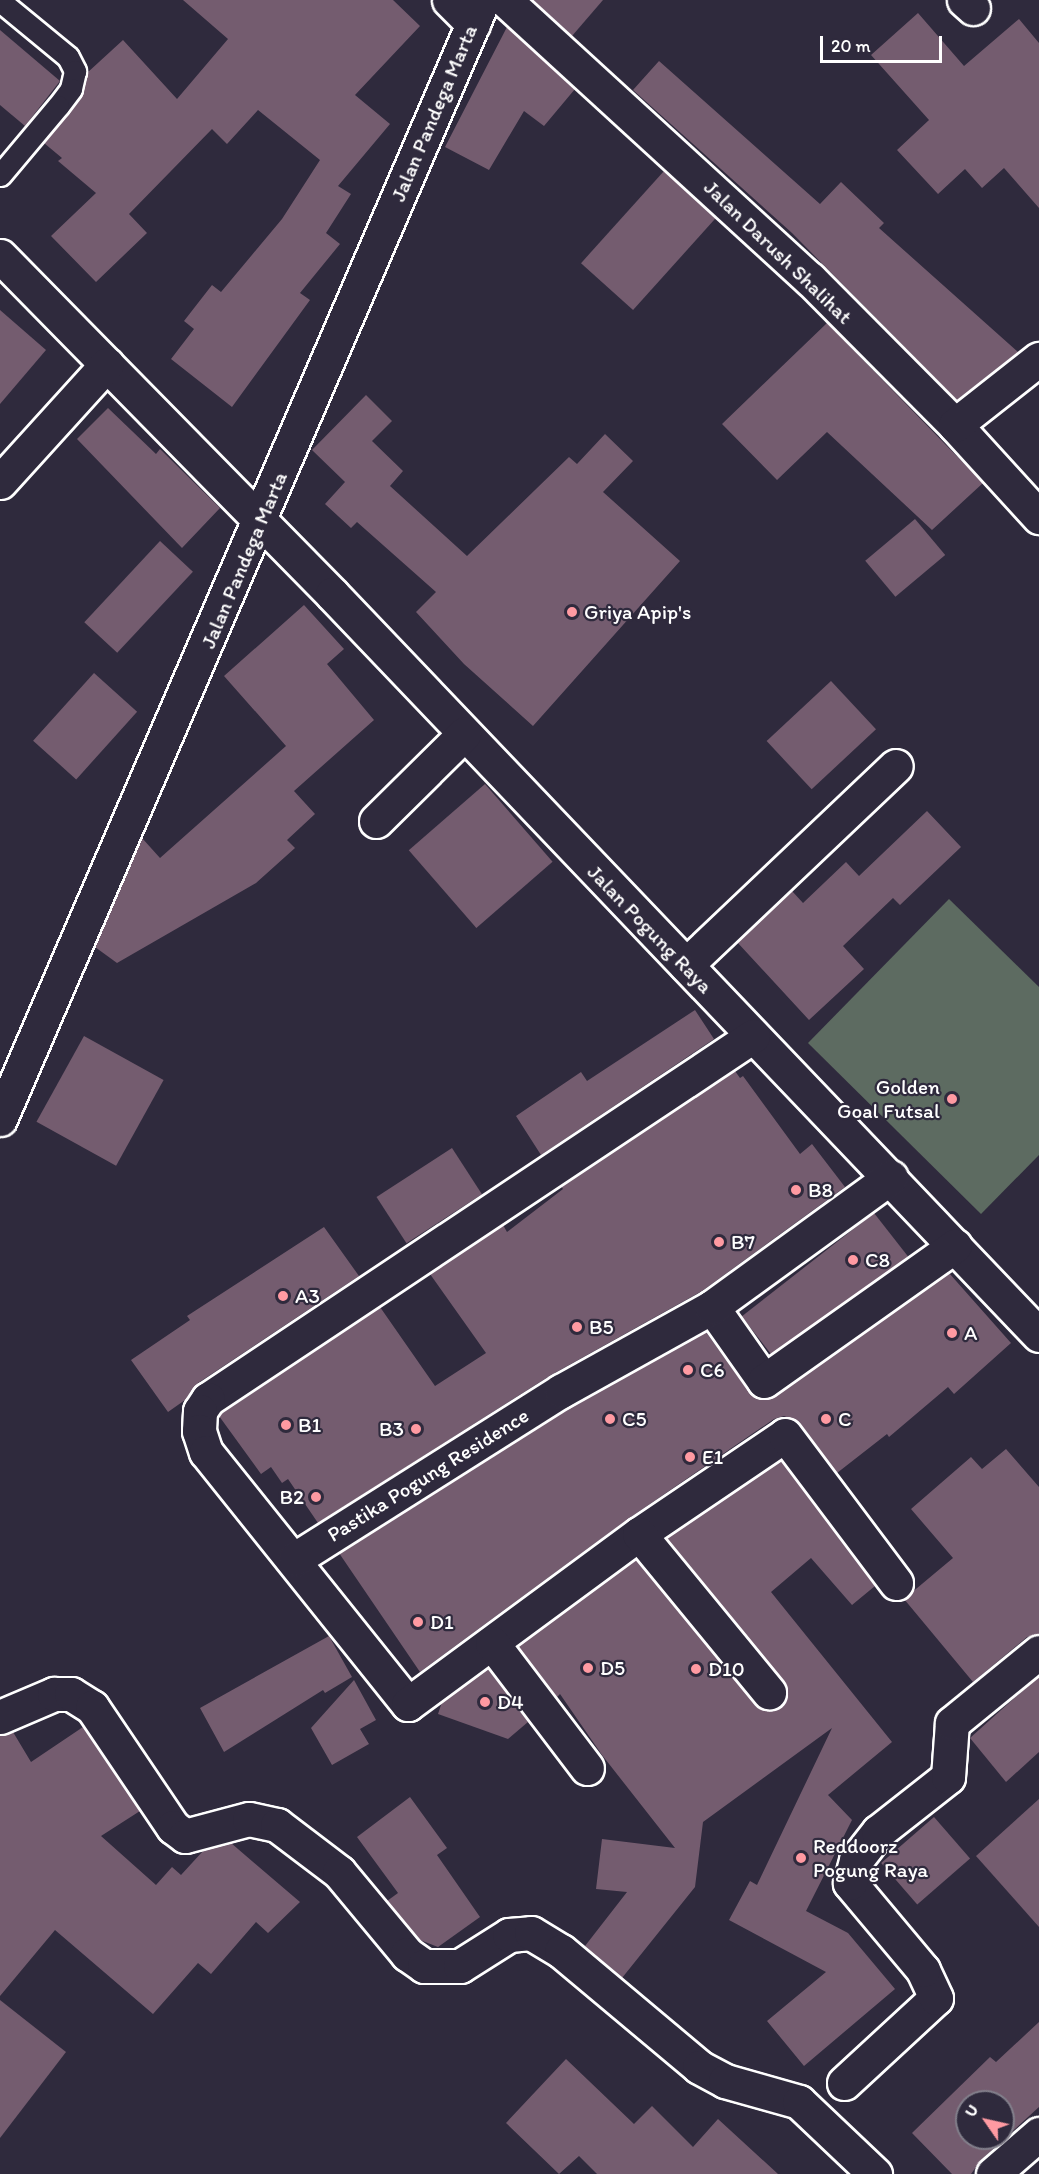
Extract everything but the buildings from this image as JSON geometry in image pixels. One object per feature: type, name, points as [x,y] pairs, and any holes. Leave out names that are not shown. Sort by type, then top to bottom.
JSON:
[{"type":"street","points":[[449,0],[478,12]]},
{"type":"street","name":"Jalan Darush Shalihat","points":[[505,0],[810,279],[955,425],[1039,518]]},
{"type":"street","name":"Jalan Pandega Marta","points":[[0,1119],[261,522],[478,12]]},
{"type":"street","name":"Jalan Pogung Raya","points":[[0,256],[261,522],[891,1177],[1039,1335]]},
{"type":"street","points":[[955,425],[1039,359]]},
{"type":"street","points":[[0,482],[107,364]]},
{"type":"street","points":[[376,821],[464,734]]},
{"type":"street","points":[[686,965],[896,766]]},
{"type":"street","points":[[753,1036],[208,1399],[200,1411],[199,1431],[206,1452],[295,1559],[408,1704],[639,1533],[784,1435],[896,1583]]},
{"type":"street","name":"Pastika Pogung Residence","points":[[295,1559],[561,1391],[712,1307],[891,1177]]},
{"type":"street","points":[[712,1307],[764,1381],[955,1246]]},
{"type":"street","points":[[639,1533],[769,1692]]},
{"type":"street","points":[[492,1643],[587,1768]]},
{"type":"street","points":[[844,2083],[936,1998],[923,1970],[850,1883],[856,1860],[878,1832],[948,1777],[951,1723],[1039,1652]]},
{"type":"street","points":[[0,1717],[54,1694],[71,1694],[92,1707],[173,1827],[185,1836],[249,1819],[277,1825],[339,1872],[407,1954],[424,1966],[460,1966],[509,1935],[531,1933],[561,1951],[699,2067],[725,2081],[799,2102],[875,2174]]},
{"type":"street","points":[[993,2174],[1039,2134]]},
{"type":"lane","points":[[0,2],[68,57],[75,71],[65,98],[0,175]]},
{"type":"green space","name":"Golden Goal Futsal","points":[[949,899],[1039,987],[1039,1155],[981,1214],[808,1043]]},
{"type":"place","name":"Griya Apip's","points":[[572,612]]},
{"type":"place","name":"Golden Goal Futsal","points":[[952,1099]]},
{"type":"place","name":"B8","points":[[796,1190]]},
{"type":"place","name":"B7","points":[[719,1242]]},
{"type":"place","name":"C8","points":[[853,1260]]},
{"type":"place","name":"A3","points":[[283,1296]]},
{"type":"place","name":"B5","points":[[577,1327]]},
{"type":"place","name":"A","points":[[952,1333]]},
{"type":"place","name":"C6","points":[[688,1370]]},
{"type":"place","name":"C5","points":[[610,1419]]},
{"type":"place","name":"C","points":[[826,1419]]},
{"type":"place","name":"B1","points":[[286,1425]]},
{"type":"place","name":"B3","points":[[416,1429]]},
{"type":"place","name":"E1","points":[[690,1457]]},
{"type":"place","name":"B2","points":[[316,1497]]},
{"type":"place","name":"D1","points":[[418,1622]]},
{"type":"place","name":"D5","points":[[588,1668]]},
{"type":"place","name":"D10","points":[[696,1669]]},
{"type":"place","name":"D4","points":[[485,1702]]},
{"type":"place","name":"Reddoorz Pogung Raya","points":[[801,1858]]}]
